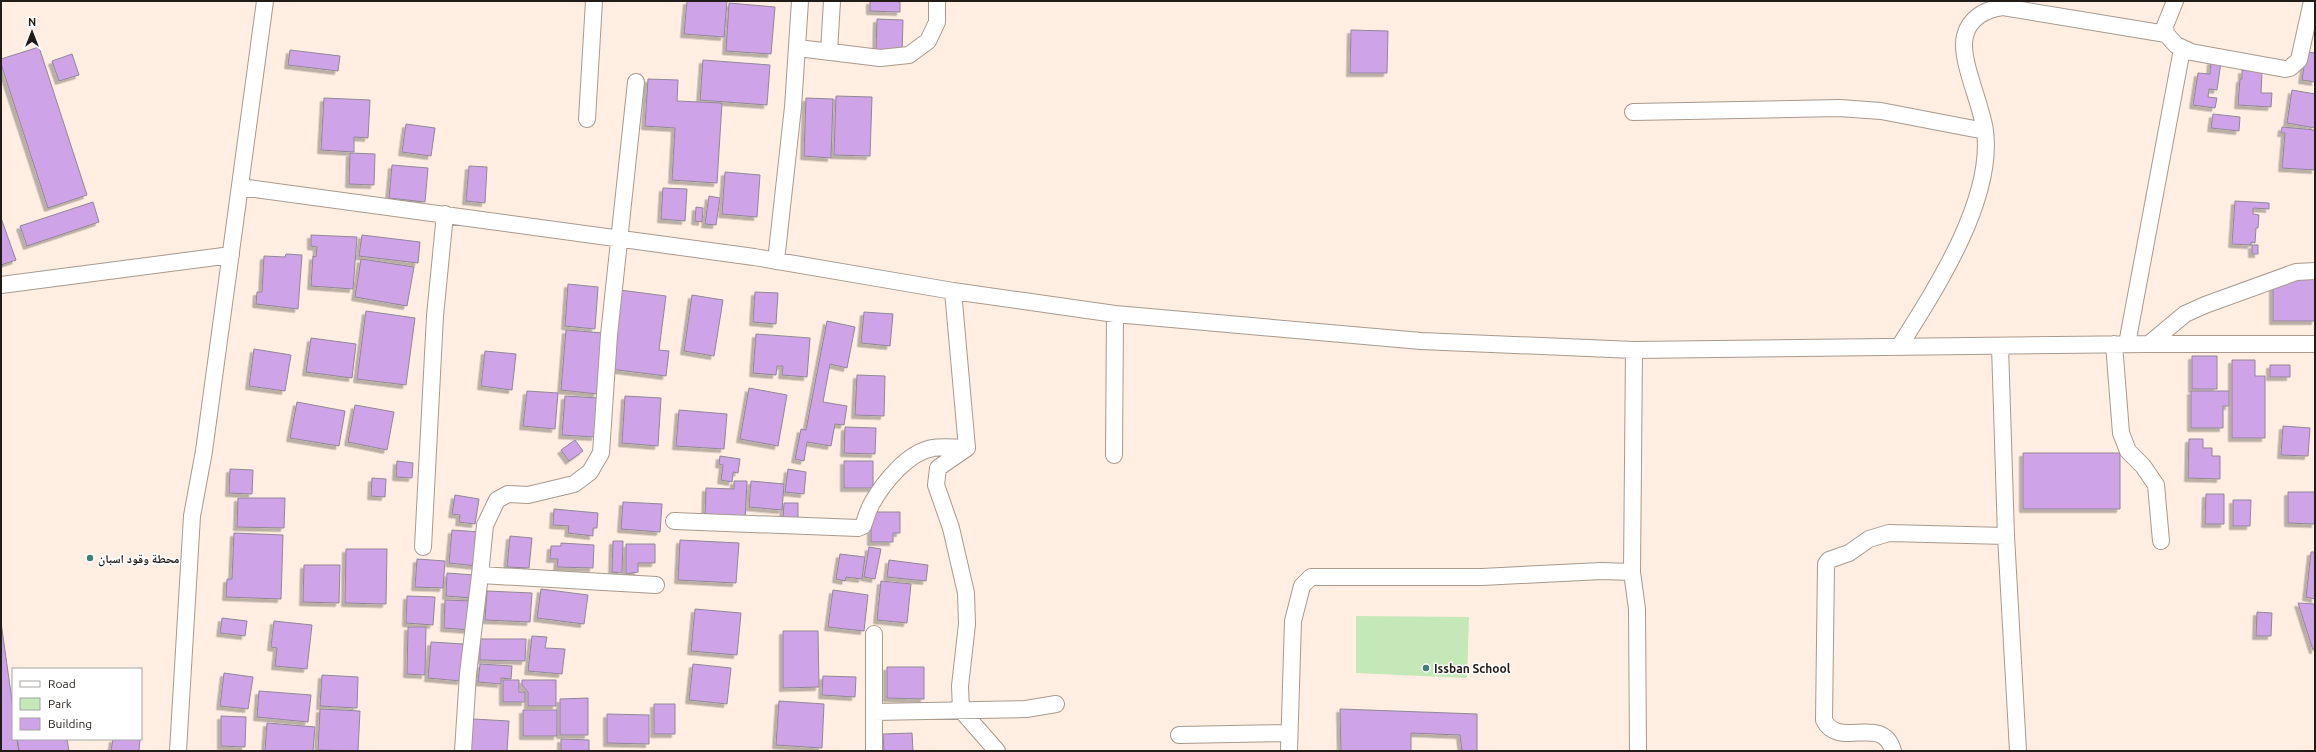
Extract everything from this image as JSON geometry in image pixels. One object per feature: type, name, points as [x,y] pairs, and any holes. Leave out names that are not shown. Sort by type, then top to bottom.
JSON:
[{"type":"street","points":[[178,751],[192,516],[204,451],[265,1]]},
{"type":"street","points":[[587,119],[594,1]]},
{"type":"street","points":[[776,261],[798,48],[800,1]]},
{"type":"street","points":[[829,52],[832,1]]},
{"type":"street","points":[[798,48],[880,58],[910,55],[928,41],[937,22],[937,1]]},
{"type":"street","points":[[2175,1],[2166,19],[2166,34],[2170,41],[2182,49],[2279,68],[2290,68],[2299,60],[2312,1]]},
{"type":"street","points":[[1899,347],[1943,275],[1960,241],[1985,167],[1985,131],[1964,44],[1967,30],[1984,12],[1994,8],[2013,8],[2166,34]]},
{"type":"street","points":[[2161,541],[2156,485],[2143,466],[2128,451],[2121,433],[2120,344],[2182,49]]},
{"type":"street","points":[[463,751],[468,674],[485,525],[497,500],[508,494],[528,495],[574,484],[590,472],[598,461],[601,453],[609,335],[636,82]]},
{"type":"street","points":[[1633,112],[1839,108],[1881,111],[1985,131]]},
{"type":"street","points":[[240,187],[446,214],[776,261],[953,291],[1115,314],[1422,341],[1634,350],[2120,344],[2315,344]]},
{"type":"street","points":[[423,547],[435,316],[446,214]]},
{"type":"street","points":[[1,285],[231,255]]},
{"type":"street","points":[[2148,344],[2185,314],[2205,305],[2296,272],[2315,270]]},
{"type":"street","points":[[953,291],[967,448]]},
{"type":"street","points":[[1114,455],[1115,314]]},
{"type":"street","points":[[2000,346],[2006,536],[2018,751]]},
{"type":"street","points":[[1634,350],[1632,572],[1637,609],[1638,751]]},
{"type":"street","points":[[674,521],[858,528],[863,526],[871,504],[884,485],[907,462],[920,452],[933,448],[967,448]]},
{"type":"street","points":[[967,448],[938,468],[936,485],[951,528],[966,593],[967,624],[960,686],[962,710],[997,751]]},
{"type":"street","points":[[1893,751],[1890,742],[1882,734],[1835,731],[1826,725],[1824,720],[1826,564],[1829,560],[1849,553],[1869,539],[1889,534],[2006,536]]},
{"type":"street","points":[[1289,751],[1293,621],[1302,586],[1311,578],[1482,577],[1601,571],[1632,572]]},
{"type":"street","points":[[480,575],[656,585]]},
{"type":"street","points":[[874,634],[874,751]]},
{"type":"street","points":[[874,712],[1026,709],[1056,704]]},
{"type":"street","points":[[1179,735],[1289,733]]},
{"type":"green space","points":[[1356,616],[1469,617],[1467,678],[1356,673]]},
{"type":"building","points":[[687,1],[727,1],[724,37],[684,34]]},
{"type":"building","points":[[870,1],[900,1],[900,12],[870,11]]},
{"type":"building","points":[[729,3],[775,7],[771,54],[726,51]]},
{"type":"building","points":[[877,19],[903,20],[902,54],[876,53]]},
{"type":"building","points":[[1351,30],[1388,31],[1387,73],[1350,73]]},
{"type":"building","points":[[39,47],[87,195],[48,208],[1,64],[1,59]]},
{"type":"building","points":[[290,50],[340,56],[338,71],[288,65]]},
{"type":"building","points":[[2306,52],[2315,53],[2315,82],[2302,80]]},
{"type":"building","points":[[72,54],[79,75],[59,81],[52,61]]},
{"type":"building","points":[[703,60],[770,65],[767,105],[700,100]]},
{"type":"building","points":[[2211,61],[2221,62],[2217,90],[2209,89],[2208,97],[2217,98],[2215,108],[2193,105],[2198,73],[2210,74]]},
{"type":"building","points":[[2242,70],[2262,72],[2261,93],[2272,93],[2271,107],[2238,105]]},
{"type":"building","points":[[648,79],[678,80],[677,101],[722,103],[717,183],[672,180],[675,128],[645,126]]},
{"type":"building","points":[[2292,90],[2315,94],[2315,128],[2287,123]]},
{"type":"building","points":[[836,96],[872,97],[870,156],[834,155]]},
{"type":"building","points":[[324,98],[370,100],[368,138],[354,137],[354,152],[321,150]]},
{"type":"building","points":[[806,98],[833,99],[831,158],[804,156]]},
{"type":"building","points":[[2213,114],[2240,117],[2239,131],[2211,128]]},
{"type":"building","points":[[406,124],[435,128],[431,156],[402,152]]},
{"type":"building","points":[[2282,127],[2315,130],[2315,170],[2282,168],[2285,133],[2281,133]]},
{"type":"building","points":[[350,153],[375,154],[374,185],[349,184]]},
{"type":"building","points":[[392,165],[428,168],[425,202],[389,198]]},
{"type":"building","points":[[469,166],[487,167],[485,203],[466,201]]},
{"type":"building","points":[[725,172],[760,175],[757,217],[722,214]]},
{"type":"building","points":[[663,188],[687,189],[685,221],[661,219]]},
{"type":"building","points":[[709,196],[720,198],[716,225],[705,224]]},
{"type":"building","points":[[2235,201],[2269,203],[2269,209],[2253,208],[2253,214],[2259,215],[2255,243],[2251,242],[2251,245],[2232,244]]},
{"type":"building","points":[[93,202],[99,222],[27,246],[20,226]]},
{"type":"building","points":[[696,207],[703,208],[702,222],[695,221]]},
{"type":"building","points":[[1,218],[16,260],[1,265]]},
{"type":"building","points":[[311,235],[357,237],[353,289],[311,286],[313,256],[316,257],[317,247],[311,246]]},
{"type":"building","points":[[362,235],[420,242],[418,263],[359,256]]},
{"type":"building","points":[[2252,245],[2258,245],[2258,254],[2252,254]]},
{"type":"building","points":[[286,254],[302,255],[298,309],[256,304],[257,292],[262,292],[264,256],[285,257]]},
{"type":"building","points":[[361,259],[414,267],[407,306],[355,297]]},
{"type":"building","points":[[2315,272],[2315,321],[2273,321],[2273,278]]},
{"type":"building","points":[[568,284],[598,287],[595,329],[565,326]]},
{"type":"building","points":[[620,290],[666,296],[659,350],[669,351],[666,376],[610,369]]},
{"type":"building","points":[[755,292],[778,293],[776,324],[753,322]]},
{"type":"building","points":[[692,295],[723,300],[714,356],[684,351]]},
{"type":"building","points":[[366,311],[415,318],[406,385],[357,379]]},
{"type":"building","points":[[864,312],[893,314],[890,346],[861,343]]},
{"type":"building","points":[[827,321],[855,327],[847,368],[830,364],[823,402],[847,406],[844,425],[835,424],[831,446],[807,442],[804,461],[795,459],[801,429],[806,430]]},
{"type":"building","points":[[566,330],[603,333],[597,394],[561,390]]},
{"type":"building","points":[[756,334],[810,338],[807,377],[782,375],[783,366],[777,366],[776,375],[753,373]]},
{"type":"building","points":[[311,338],[356,344],[352,378],[306,372]]},
{"type":"building","points":[[254,349],[291,355],[285,391],[249,386]]},
{"type":"building","points":[[485,351],[516,354],[512,390],[481,386]]},
{"type":"building","points":[[2192,356],[2217,356],[2217,389],[2192,389]]},
{"type":"building","points":[[2232,360],[2255,360],[2255,376],[2265,376],[2265,438],[2232,438]]},
{"type":"building","points":[[2270,365],[2290,365],[2290,377],[2270,377]]},
{"type":"building","points":[[857,375],[885,376],[884,416],[855,415]]},
{"type":"building","points":[[749,388],[787,395],[778,446],[740,439]]},
{"type":"building","points":[[527,391],[558,393],[555,429],[523,426]]},
{"type":"building","points":[[2191,391],[2229,391],[2229,406],[2223,406],[2223,428],[2191,428]]},
{"type":"building","points":[[565,396],[598,398],[595,437],[562,435]]},
{"type":"building","points":[[625,396],[661,398],[658,446],[622,443]]},
{"type":"building","points":[[297,402],[345,411],[339,446],[290,438]]},
{"type":"building","points":[[355,405],[394,412],[387,450],[348,442]]},
{"type":"building","points":[[679,410],[727,414],[724,449],[676,446]]},
{"type":"building","points":[[2283,426],[2310,428],[2308,456],[2281,455]]},
{"type":"building","points":[[845,427],[876,428],[875,454],[844,453]]},
{"type":"building","points":[[2189,439],[2203,439],[2203,448],[2212,448],[2212,456],[2220,456],[2220,479],[2188,478]]},
{"type":"building","points":[[575,440],[583,451],[569,461],[561,450]]},
{"type":"building","points":[[2023,453],[2120,453],[2120,509],[2023,509]]},
{"type":"building","points":[[720,456],[740,459],[738,473],[733,472],[732,482],[721,480],[723,465],[719,464]]},
{"type":"building","points":[[397,461],[413,463],[412,478],[396,477]]},
{"type":"building","points":[[844,461],[873,461],[873,488],[844,488]]},
{"type":"building","points":[[230,469],[253,470],[252,494],[229,493]]},
{"type":"building","points":[[788,469],[806,472],[804,494],[785,492]]},
{"type":"building","points":[[372,478],[386,479],[385,497],[371,496]]},
{"type":"building","points":[[734,481],[747,481],[745,520],[705,518],[706,488],[734,489]]},
{"type":"building","points":[[751,481],[784,484],[782,510],[749,507]]},
{"type":"building","points":[[2288,492],[2315,492],[2315,524],[2288,523]]},
{"type":"building","points":[[2206,494],[2224,494],[2224,524],[2205,524]]},
{"type":"building","points":[[455,495],[479,499],[475,524],[459,522],[460,515],[452,514]]},
{"type":"building","points":[[238,498],[285,498],[284,528],[237,527]]},
{"type":"building","points":[[2233,500],[2251,500],[2250,526],[2233,526]]},
{"type":"building","points":[[623,502],[662,504],[660,532],[621,529]]},
{"type":"building","points":[[784,503],[798,503],[798,519],[783,519]]},
{"type":"building","points":[[554,509],[598,513],[597,528],[593,528],[593,536],[568,533],[569,526],[553,525]]},
{"type":"building","points":[[871,512],[900,512],[900,533],[893,533],[893,542],[871,542]]},
{"type":"building","points":[[452,530],[480,532],[477,566],[449,563]]},
{"type":"building","points":[[234,533],[283,535],[281,599],[226,597],[227,579],[232,579]]},
{"type":"building","points":[[510,536],[532,538],[529,568],[507,567]]},
{"type":"building","points":[[680,540],[739,543],[736,583],[678,580]]},
{"type":"building","points":[[613,541],[623,541],[622,573],[612,572]]},
{"type":"building","points":[[561,543],[594,545],[593,568],[557,567],[558,559],[550,559],[551,546],[561,546]]},
{"type":"building","points":[[626,544],[655,544],[655,563],[638,563],[638,572],[626,574]]},
{"type":"building","points":[[869,547],[881,549],[875,579],[864,577]]},
{"type":"building","points":[[346,549],[387,549],[386,604],[345,603]]},
{"type":"building","points":[[2311,552],[2315,552],[2315,599],[2306,597]]},
{"type":"building","points":[[840,554],[865,557],[862,579],[846,577],[845,581],[836,579]]},
{"type":"building","points":[[417,559],[445,561],[443,588],[415,587]]},
{"type":"building","points":[[889,560],[928,565],[926,581],[887,577]]},
{"type":"building","points":[[304,565],[340,565],[339,603],[303,602]]},
{"type":"building","points":[[447,573],[474,575],[473,598],[446,596]]},
{"type":"building","points":[[881,581],[911,584],[907,623],[877,620]]},
{"type":"building","points":[[541,589],[588,595],[584,624],[537,618]]},
{"type":"building","points":[[833,590],[868,595],[864,631],[828,627]]},
{"type":"building","points":[[487,591],[532,593],[530,622],[485,620]]},
{"type":"building","points":[[407,596],[435,597],[433,625],[406,623]]},
{"type":"building","points":[[445,600],[473,601],[471,630],[444,628]]},
{"type":"building","points":[[2298,603],[2315,604],[2315,650],[2313,650]]},
{"type":"building","points":[[695,609],[741,613],[737,655],[691,651]]},
{"type":"building","points":[[2257,612],[2272,613],[2271,636],[2256,636]]},
{"type":"building","points":[[222,618],[247,621],[245,636],[220,633]]},
{"type":"building","points":[[274,621],[312,625],[307,669],[275,666],[277,648],[271,647]]},
{"type":"building","points":[[1,622],[12,701],[12,740],[17,740],[19,751],[1,751]]},
{"type":"building","points":[[408,627],[426,627],[425,675],[407,674]]},
{"type":"building","points":[[783,631],[818,631],[819,687],[783,688]]},
{"type":"building","points":[[532,636],[547,637],[545,648],[565,649],[562,674],[528,671]]},
{"type":"building","points":[[480,639],[526,639],[525,661],[480,660]]},
{"type":"building","points":[[431,642],[464,644],[461,681],[428,678]]},
{"type":"building","points":[[480,664],[512,666],[511,679],[501,678],[501,684],[478,682]]},
{"type":"building","points":[[693,664],[731,668],[727,704],[689,700]]},
{"type":"building","points":[[887,667],[924,667],[924,699],[887,698]]},
{"type":"building","points":[[224,673],[253,677],[248,709],[220,706]]},
{"type":"building","points":[[322,675],[358,677],[357,708],[320,706]]},
{"type":"building","points":[[823,676],[856,677],[855,697],[822,695]]},
{"type":"building","points":[[503,680],[519,680],[519,692],[525,692],[525,702],[503,702]]},
{"type":"building","points":[[522,680],[556,680],[556,706],[528,706],[528,692],[522,685]]},
{"type":"building","points":[[259,691],[311,695],[308,722],[257,717]]},
{"type":"building","points":[[588,698],[588,735],[560,735],[560,699]]},
{"type":"building","points":[[779,701],[824,704],[822,748],[776,745]]},
{"type":"building","points":[[654,704],[675,704],[675,734],[654,734]]},
{"type":"building","points":[[320,709],[360,711],[358,751],[318,750]]},
{"type":"building","points":[[1340,709],[1477,714],[1477,751],[1462,751],[1460,735],[1411,733],[1411,751],[1341,751]]},
{"type":"building","points":[[523,710],[557,710],[557,736],[523,736]]},
{"type":"building","points":[[607,714],[649,715],[649,744],[607,743]]},
{"type":"building","points":[[221,716],[246,717],[245,747],[221,746]]},
{"type":"building","points":[[473,719],[509,721],[507,751],[471,751]]},
{"type":"building","points":[[267,723],[315,727],[313,751],[265,751]]},
{"type":"building","points":[[912,733],[913,751],[884,751],[883,734]]},
{"type":"building","points":[[561,739],[589,740],[589,751],[561,751]]},
{"type":"building","points":[[17,740],[67,740],[69,751],[19,751]]},
{"type":"building","points":[[113,740],[140,740],[139,751],[111,751]]},
{"type":"place","name":"محطة وقود اسبان","points":[[90,558]]},
{"type":"place","name":"Issban School","points":[[1426,668]]}]
